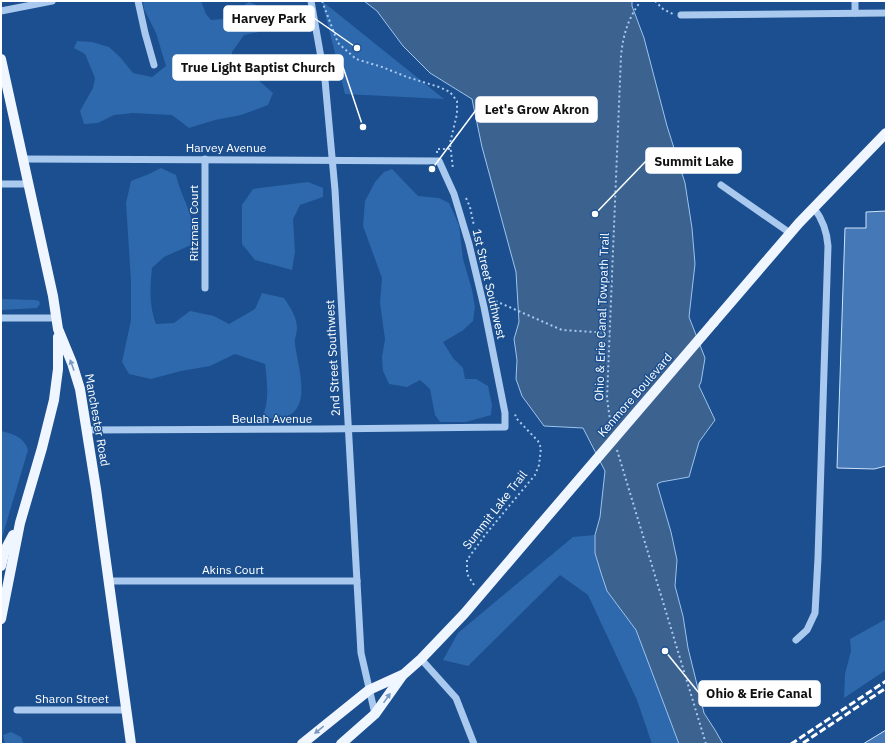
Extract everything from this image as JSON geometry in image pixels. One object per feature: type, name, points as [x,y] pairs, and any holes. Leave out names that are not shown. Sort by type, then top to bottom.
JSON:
[{"type":"main road","name":"Manchester Road","points":[[1,59],[29,184],[58,329],[78,380],[96,489],[131,744]]},
{"type":"main road","name":"Kenmore Boulevard","points":[[341,744],[375,714],[404,674],[444,636],[480,595],[790,233],[886,133]]},
{"type":"main road","points":[[1,620],[20,523],[42,448],[54,400],[58,370],[58,329]]},
{"type":"main road","points":[[1,566],[5,550],[20,523]]},
{"type":"main road","name":"Kenmore Boulevard","points":[[302,744],[369,690],[404,674]]},
{"type":"street","points":[[1,11],[52,1]]},
{"type":"street","points":[[138,1],[154,65]]},
{"type":"street","name":"2nd Street Southwest","points":[[310,1],[325,80],[332,160],[361,653],[375,714]]},
{"type":"street","points":[[855,1],[855,13]]},
{"type":"street","points":[[681,15],[886,13]]},
{"type":"street","name":"Harvey Avenue","points":[[23,159],[428,161]]},
{"type":"street","name":"Ritzman Court","points":[[205,159],[205,288]]},
{"type":"street","name":"1st Street Southwest","points":[[428,161],[439,161],[454,194],[470,244],[505,413],[505,427]]},
{"type":"street","points":[[1,184],[29,184]]},
{"type":"street","points":[[721,185],[790,233]]},
{"type":"street","points":[[796,640],[807,630],[815,613],[818,558],[828,235],[822,218],[814,208]]},
{"type":"street","points":[[1,318],[57,318]]},
{"type":"street","name":"Beulah Avenue","points":[[86,430],[505,427]]},
{"type":"street","name":"Akins Court","points":[[109,581],[357,581]]},
{"type":"street","points":[[421,659],[456,698],[474,744]]},
{"type":"street","name":"Sharon Street","points":[[17,710],[126,710]]},
{"type":"path","points":[[322,1],[338,43],[356,60],[382,67],[450,92],[457,101],[457,114],[450,143]]},
{"type":"path","name":"Ohio & Erie Canal Towpath Trail","points":[[612,429],[607,398],[621,56],[624,34],[628,23],[641,1]]},
{"type":"path","points":[[655,1],[663,9],[672,14],[681,15]]},
{"type":"path","points":[[490,298],[562,330],[610,333]]},
{"type":"path","name":"Summit Lake Trail","points":[[480,595],[467,574],[468,560],[489,530],[535,475],[539,465],[541,448],[538,441],[516,418]]},
{"type":"path","points":[[617,449],[706,744]]},
{"type":"shaded area","points":[[143,1],[201,1],[206,14],[211,20],[223,19],[249,2],[259,6],[264,19],[263,31],[244,35],[232,52],[231,68],[257,79],[273,93],[268,105],[241,115],[215,120],[189,128],[172,115],[133,113],[114,115],[98,123],[84,124],[80,111],[93,88],[95,78],[85,54],[74,48],[77,41],[92,42],[109,47],[120,57],[133,73],[152,77],[166,66],[156,33],[144,9]]},
{"type":"shaded area","points":[[322,1],[444,99],[345,94]]},
{"type":"shaded area","points":[[364,1],[632,1],[632,6],[644,38],[667,126],[685,183],[692,228],[695,264],[689,317],[705,358],[699,386],[715,420],[699,442],[689,477],[657,484],[671,532],[677,560],[675,586],[704,713],[723,744],[679,744],[636,630],[607,591],[595,553],[595,535],[600,517],[605,471],[583,428],[544,426],[522,396],[516,379],[517,360],[514,339],[519,322],[516,272],[482,147],[472,99],[430,73],[403,46],[377,11]]},
{"type":"shaded area","points":[[161,168],[176,175],[191,216],[193,244],[164,257],[152,268],[152,310],[156,324],[174,323],[190,311],[214,316],[229,324],[255,309],[262,293],[284,298],[293,312],[297,325],[295,342],[300,374],[301,397],[298,406],[292,413],[277,418],[262,417],[265,411],[267,398],[265,364],[235,354],[210,366],[181,371],[151,379],[129,374],[122,362],[131,320],[131,281],[126,203],[131,181]]},
{"type":"shaded area","points":[[392,169],[418,196],[439,198],[449,203],[459,225],[463,259],[472,290],[475,307],[473,321],[462,331],[443,342],[453,358],[463,368],[465,379],[476,379],[488,386],[492,405],[491,415],[466,422],[440,422],[435,415],[430,389],[420,380],[407,387],[389,384],[383,371],[382,357],[385,339],[380,303],[382,278],[363,226],[365,201],[375,182],[384,172]]},
{"type":"shaded area","points":[[308,182],[323,188],[323,197],[300,205],[293,219],[295,252],[292,270],[255,260],[242,244],[242,205],[253,189]]},
{"type":"shaded area","points":[[1,299],[35,300],[39,301],[40,304],[37,308],[1,310]]},
{"type":"shaded area","points":[[1,431],[21,439],[28,450],[1,541]]},
{"type":"shaded area","points":[[595,535],[595,552],[607,591],[636,630],[679,744],[652,744],[637,700],[588,595],[560,575],[468,666],[443,660],[458,633],[573,537]]},
{"type":"shaded area","points":[[886,619],[886,670],[844,698],[845,674],[851,651],[850,639]]},
{"type":"shaded area","points":[[11,732],[21,737],[24,744],[5,744],[3,735]]},
{"type":"building","points":[[886,211],[886,466],[874,469],[837,468],[845,228],[866,228],[866,212]]},
{"type":"building","points":[[886,730],[886,744],[863,744]]},
{"type":"railway","points":[[791,744],[886,681]]},
{"type":"railway","points":[[803,743],[886,688]]},
{"type":"place","name":"Harvey Park","points":[[357,48]]},
{"type":"place","name":"True Light Baptist Church","points":[[363,127]]},
{"type":"place","name":"Let's Grow Akron","points":[[432,169]]},
{"type":"place","name":"Summit Lake","points":[[595,214]]},
{"type":"place","name":"Ohio & Erie Canal","points":[[665,651]]}]
